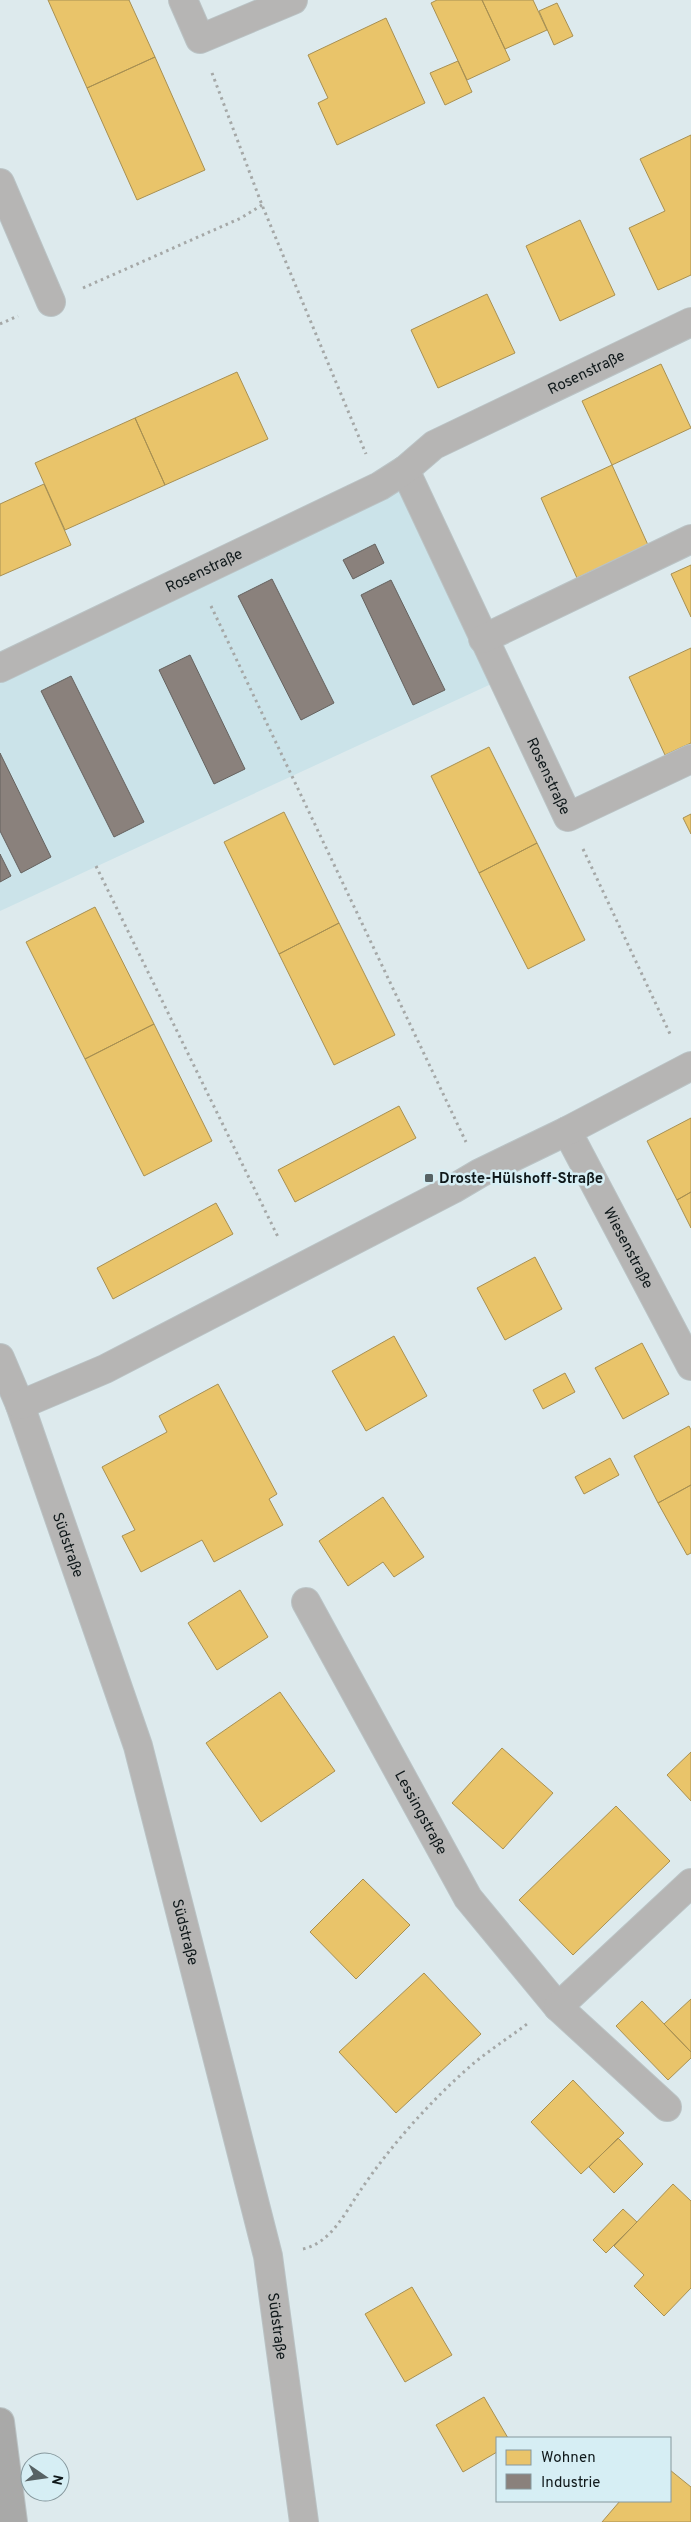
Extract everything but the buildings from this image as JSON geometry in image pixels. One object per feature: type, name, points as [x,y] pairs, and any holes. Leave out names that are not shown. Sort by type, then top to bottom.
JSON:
[{"type":"highway","points":[[0,2422],[13,2522]]},
{"type":"street","points":[[183,0],[200,39],[293,0]]},
{"type":"street","points":[[0,183],[51,302]]},
{"type":"street","name":"Rosenstraße","points":[[0,668],[380,486],[405,470],[434,445],[691,322]]},
{"type":"street","name":"Rosenstraße","points":[[405,470],[483,640],[568,817],[691,759]]},
{"type":"street","points":[[483,640],[691,539]]},
{"type":"street","points":[[20,1405],[106,1369],[453,1189],[480,1173],[567,1131],[691,1066]]},
{"type":"street","name":"Wiesenstraße","points":[[567,1131],[691,1366]]},
{"type":"street","name":"Südstraße","points":[[0,1358],[20,1405],[141,1755],[268,2256],[304,2522]]},
{"type":"street","name":"Lessingstraße","points":[[306,1602],[468,1898],[558,2007],[667,2107]]},
{"type":"street","points":[[558,2007],[691,1883]]},
{"type":"path","points":[[200,39],[262,206],[380,486]]},
{"type":"path","points":[[0,324],[241,218],[262,206]]},
{"type":"path","points":[[196,574],[454,1116]]},
{"type":"path","points":[[568,817],[660,1013]]},
{"type":"path","points":[[96,866],[295,1270]]},
{"type":"path","points":[[300,2250],[311,2247],[334,2230],[359,2192],[414,2122],[475,2062],[536,2018],[558,2007]]},
{"type":"shaded area","points":[[405,470],[502,679],[0,911],[0,668]]},
{"type":"place","name":"Droste-Hülshoff-Straße","points":[[429,1178]]}]
